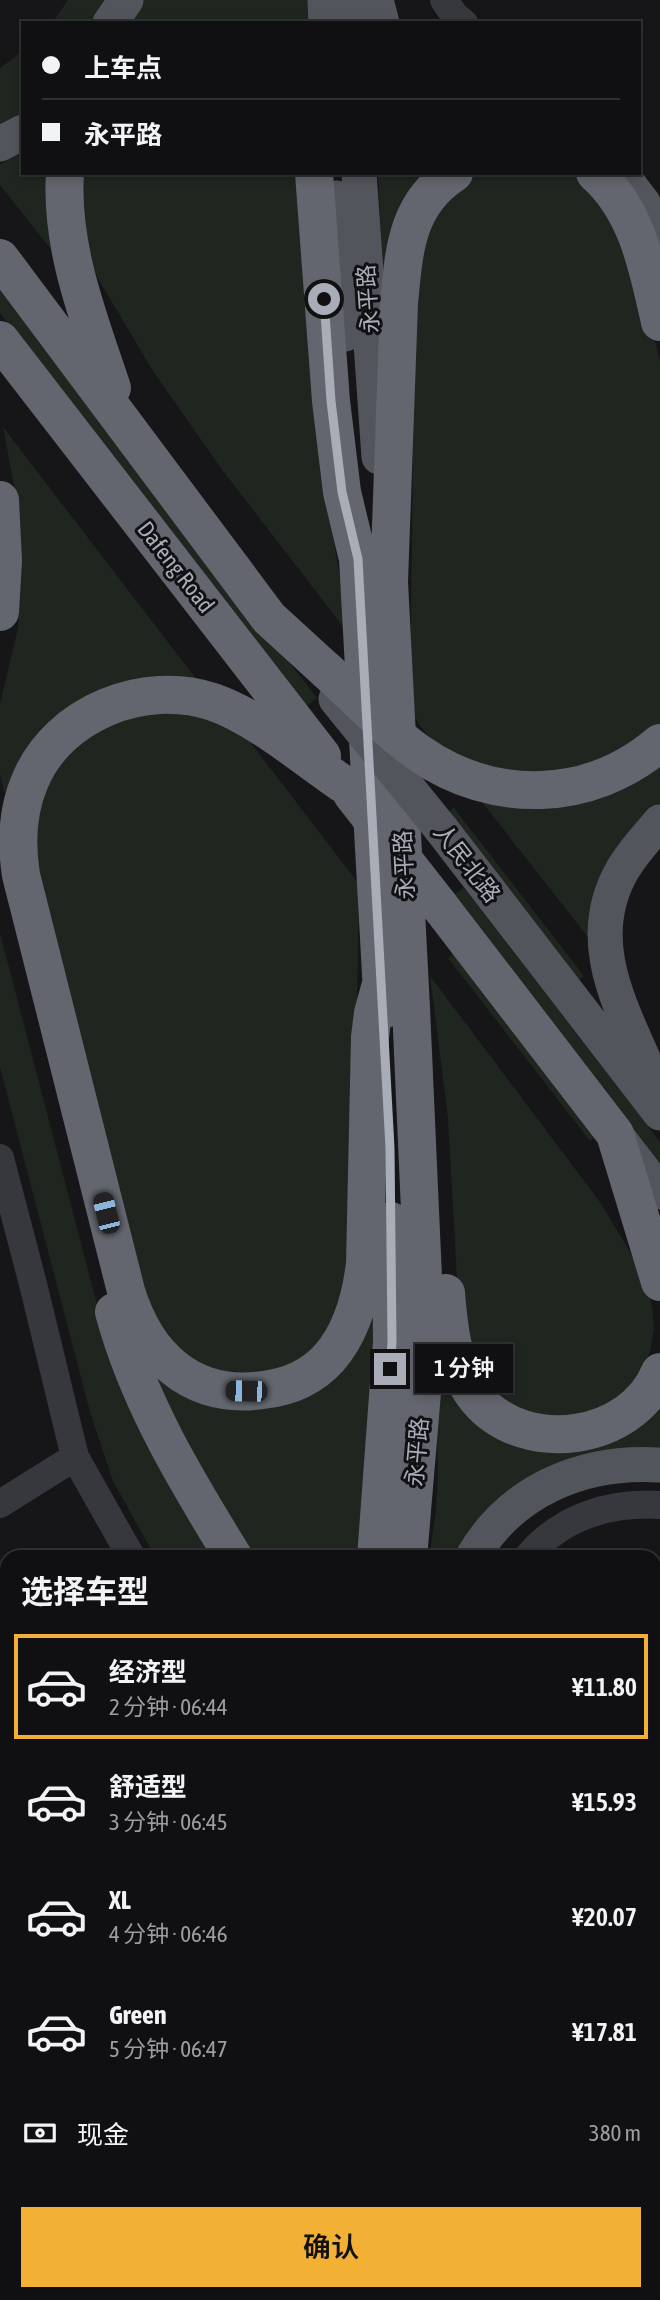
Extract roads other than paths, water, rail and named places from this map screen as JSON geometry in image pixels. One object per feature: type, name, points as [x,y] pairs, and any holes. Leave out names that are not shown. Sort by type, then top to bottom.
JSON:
[{"type":"highway","points":[[65,175],[65,212],[75,268],[84,305],[123,419]]},
{"type":"highway","points":[[314,175],[331,401],[342,492],[358,559]]},
{"type":"highway","points":[[389,583],[404,258],[412,223],[421,204],[432,190],[451,175]]},
{"type":"highway","points":[[597,175],[610,188],[633,226],[643,251],[660,322]]},
{"type":"highway","name":"Dafeng Road","points":[[0,258],[123,419],[269,618],[332,685],[420,754],[457,775],[497,787],[531,792],[583,785],[622,769],[660,743]]},
{"type":"highway","name":"Dafeng Road","points":[[0,340],[348,789]]},
{"type":"highway","points":[[0,500],[3,561],[0,612]]},
{"type":"highway","name":"永平路","points":[[358,559],[390,1148],[392,1342],[377,1550]]},
{"type":"highway","name":"永平路","points":[[389,583],[425,1345],[409,1550]]},
{"type":"highway","points":[[348,789],[234,711],[198,698],[155,695],[106,708],[89,716],[63,735],[52,745],[37,768],[23,803],[18,846],[21,875],[126,1291],[136,1319],[155,1349],[176,1370],[195,1381],[231,1391],[260,1391],[284,1386],[306,1377],[323,1364],[337,1349],[348,1330],[359,1299],[366,1252],[370,1037],[373,1013],[382,984]]},
{"type":"highway","name":"人民北路","points":[[348,789],[615,1134]]},
{"type":"highway","points":[[0,855],[121,1336],[139,1385],[165,1439],[229,1550]]},
{"type":"highway","points":[[411,1008],[429,1083],[437,1143],[450,1332],[460,1370],[468,1387],[504,1422],[535,1432],[567,1434],[598,1427],[627,1413],[650,1391],[660,1372]]},
{"type":"highway","points":[[615,1134],[660,1282]]},
{"type":"main road","points":[[111,21],[126,0]]},
{"type":"main road","points":[[325,0],[326,21]]},
{"type":"main road","points":[[350,0],[351,21]]},
{"type":"main road","points":[[376,0],[381,21]]},
{"type":"main road","points":[[0,144],[21,133]]},
{"type":"main road","name":"永平路","points":[[335,175],[358,559]]},
{"type":"main road","name":"永平路","points":[[359,175],[389,583]]},
{"type":"main road","points":[[622,175],[643,203],[660,240]]},
{"type":"main road","name":"人民北路","points":[[332,685],[660,1113]]},
{"type":"main road","points":[[660,822],[636,850],[618,878],[606,912],[604,941],[610,979],[660,1096]]},
{"type":"main road","name":"人民北路","points":[[615,1134],[660,1192]]},
{"type":"main road","points":[[478,1550],[498,1521],[521,1501],[562,1479],[596,1469],[660,1465]]},
{"type":"street","points":[[444,0],[461,21]]},
{"type":"street","points":[[0,1158],[75,1457],[127,1550]]},
{"type":"street","points":[[1,1501],[75,1457]]},
{"type":"street","points":[[533,1550],[558,1529],[578,1518],[616,1507],[660,1505]]}]
